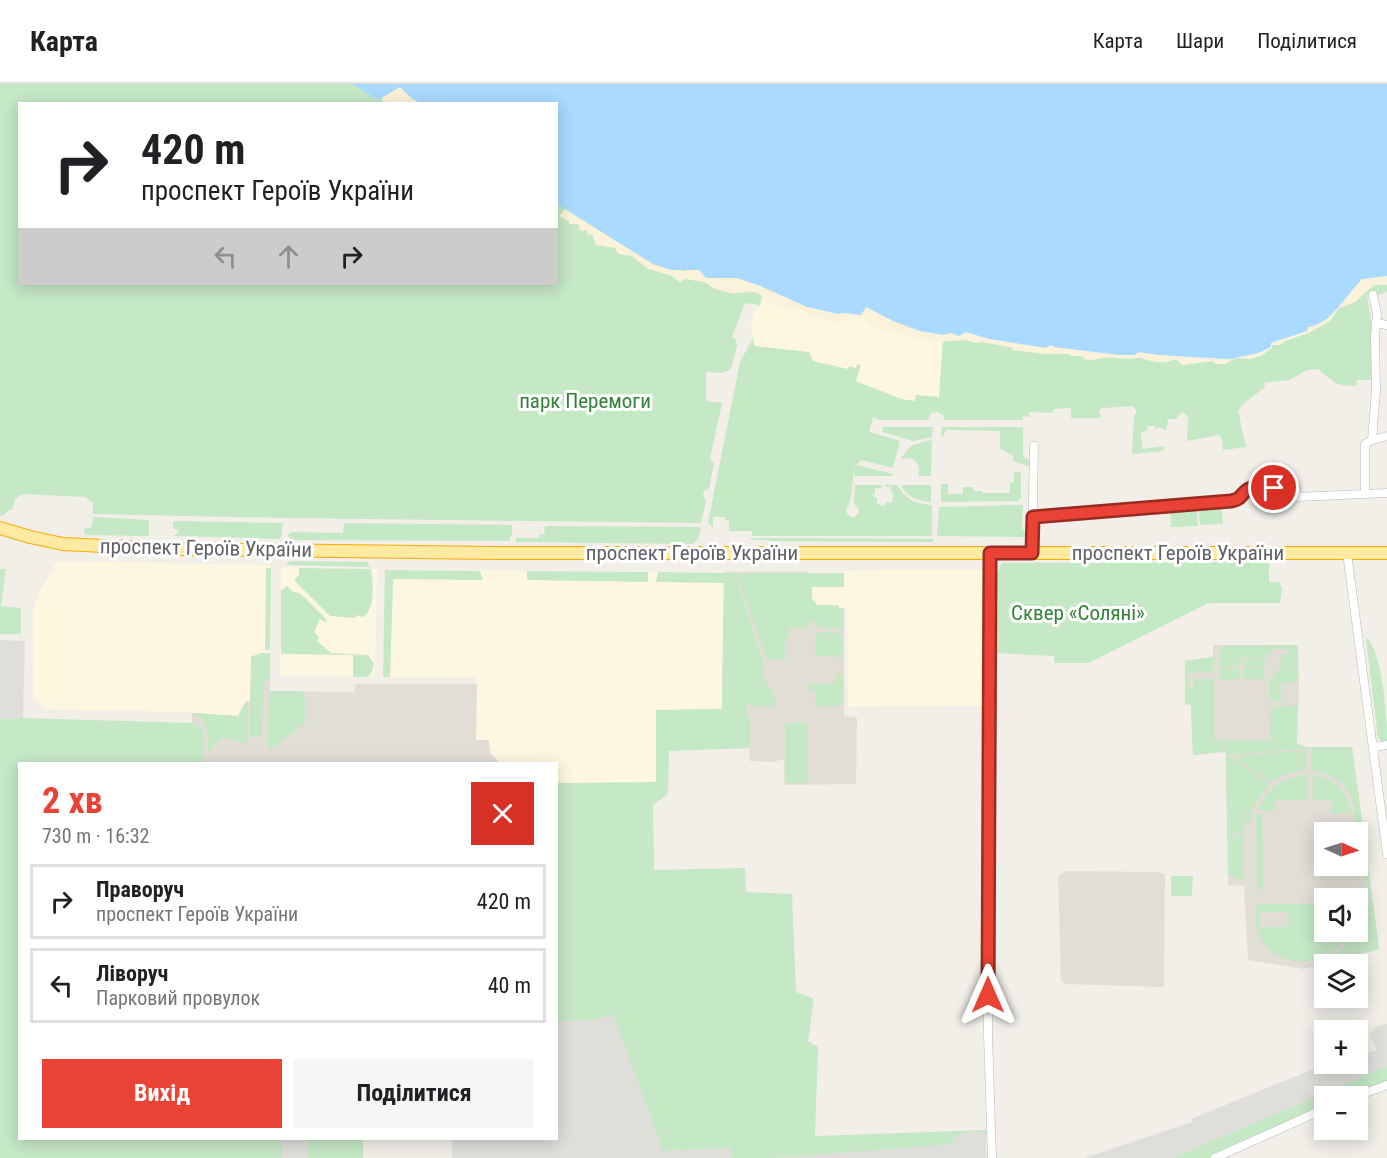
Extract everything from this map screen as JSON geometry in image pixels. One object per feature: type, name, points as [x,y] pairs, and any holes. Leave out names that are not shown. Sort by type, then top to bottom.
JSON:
[{"type":"highway","name":"проспект Героїв України","points":[[0,528],[63,544],[166,549],[496,553],[1387,553]]},
{"type":"street","points":[[1372,440],[1376,390],[1374,352],[1377,314],[1373,295]]},
{"type":"street","points":[[1376,323],[1387,325]]},
{"type":"street","points":[[1365,493],[1364,447],[1367,442],[1387,436]]},
{"type":"street","points":[[1032,553],[1034,446]]},
{"type":"street","points":[[1033,517],[1231,501],[1240,499],[1246,490],[1251,488],[1296,488],[1297,497],[1387,493]]},
{"type":"street","points":[[990,553],[988,1034],[992,1158]]},
{"type":"street","points":[[1347,553],[1387,854]]},
{"type":"street","points":[[1373,747],[1387,745]]},
{"type":"street","points":[[1368,1092],[1387,1086]]},
{"type":"street","points":[[1215,1158],[1314,1113]]},
{"type":"shaded area","points":[[768,290],[844,313],[857,314],[943,335],[939,397],[916,395],[916,401],[901,399],[754,346],[751,324],[757,305],[760,306]]},
{"type":"shaded area","points":[[57,561],[271,565],[270,653],[261,653],[250,701],[238,716],[189,712],[45,709],[33,696],[34,607]]},
{"type":"shaded area","points":[[282,567],[377,569],[375,677],[280,676]]},
{"type":"shaded area","points":[[394,570],[724,572],[722,709],[656,710],[656,782],[653,783],[558,783],[558,762],[499,762],[476,740],[477,677],[390,677]]},
{"type":"shaded area","points":[[986,570],[985,706],[848,707],[847,609],[839,608],[838,605],[809,605],[809,572]]},
{"type":"shaded area","points":[[724,572],[809,572],[809,605],[838,605],[839,608],[844,608],[844,716],[857,718],[856,784],[784,785],[784,759],[773,762],[750,761],[749,748],[721,749]]},
{"type":"shaded area","points":[[0,640],[25,641],[23,718],[0,719]]},
{"type":"shaded area","points":[[1213,645],[1298,645],[1297,744],[1302,747],[1352,747],[1362,822],[1314,822],[1314,876],[1368,876],[1368,867],[1379,949],[1360,954],[1314,954],[1314,966],[1304,969],[1248,960],[1244,886],[1228,885],[1226,752],[1193,755],[1191,705],[1185,704],[1185,661],[1213,657]]},
{"type":"shaded area","points":[[261,653],[270,653],[270,691],[354,692],[357,684],[477,684],[476,740],[489,740],[490,753],[499,762],[203,762],[203,732],[192,723],[192,713],[238,716],[246,701],[250,701],[251,657]]},
{"type":"shaded area","points":[[1066,871],[1165,874],[1164,987],[1065,984],[1061,980],[1058,877]]},
{"type":"shaded area","points":[[613,1013],[663,1151],[731,1148],[732,1158],[452,1158],[452,1140],[558,1140],[558,1022],[597,1019]]},
{"type":"shaded area","points":[[1387,1024],[1387,1066],[1340,1086],[1314,1086],[1314,1097],[1172,1158],[1084,1158],[1192,1122],[1191,1119],[1314,1069],[1314,1074],[1368,1074],[1368,1053],[1376,1050],[1370,1034],[1375,1027]]},
{"type":"shaded area","points":[[968,1132],[986,1133],[986,1158],[774,1158],[953,1143],[953,1138]]},
{"type":"shaded area","points":[[282,1140],[308,1140],[307,1158],[282,1158]]},
{"type":"green space","name":"парк Перемоги","points":[[0,84],[352,84],[378,100],[382,96],[410,97],[418,102],[18,102],[18,285],[558,285],[558,205],[593,227],[736,293],[753,292],[760,294],[762,298],[760,306],[749,303],[744,305],[732,337],[736,340],[737,346],[731,369],[723,373],[706,372],[706,401],[722,403],[710,459],[714,463],[709,488],[704,491],[703,495],[706,500],[701,523],[93,514],[93,503],[85,497],[23,494],[15,499],[12,510],[0,516]]},
{"type":"green space","points":[[1374,285],[1387,285],[1387,292],[1378,295],[1367,294],[1371,323],[1371,380],[1357,380],[1356,386],[1342,385],[1318,369],[1307,370],[1289,380],[1264,383],[1265,387],[1243,404],[1238,411],[1246,447],[1223,450],[1219,435],[1187,441],[1188,416],[1182,412],[1176,419],[1168,419],[1166,431],[1159,427],[1155,429],[1155,426],[1147,426],[1147,431],[1141,432],[1142,449],[1164,446],[1164,451],[1132,454],[1134,416],[1137,411],[1133,406],[1103,408],[1099,410],[1101,418],[1071,418],[1071,408],[1054,409],[1053,413],[1029,412],[1029,417],[1023,416],[1023,420],[945,420],[943,415],[937,412],[931,413],[928,420],[880,420],[873,417],[869,432],[900,441],[893,468],[861,460],[856,465],[893,474],[893,476],[854,476],[855,465],[847,514],[853,518],[859,513],[854,504],[855,485],[882,485],[882,488],[875,488],[875,494],[872,496],[877,498],[877,504],[884,506],[886,502],[892,502],[894,494],[891,492],[891,487],[885,487],[885,485],[897,485],[912,500],[932,505],[932,536],[752,536],[752,531],[729,531],[729,521],[725,517],[713,517],[713,527],[708,523],[740,362],[753,338],[754,346],[809,352],[813,361],[848,369],[849,366],[856,368],[857,364],[861,365],[856,381],[901,399],[915,401],[916,395],[939,397],[943,340],[982,342],[1045,354],[1077,355],[1095,360],[1140,357],[1160,362],[1175,360],[1182,365],[1236,358],[1249,359],[1261,356],[1272,345],[1310,331],[1339,308],[1355,302]]},
{"type":"green space","points":[[883,427],[933,427],[932,437],[913,441],[882,432]]},
{"type":"green space","points":[[942,427],[1023,427],[1023,456],[1030,462],[1029,466],[1013,461],[1013,456],[1000,448],[1000,431],[946,430],[943,437],[941,436]]},
{"type":"green space","points":[[932,440],[931,476],[918,476],[919,468],[916,461],[910,458],[900,459],[912,445]]},
{"type":"green space","points":[[1014,472],[1021,472],[1021,498],[1018,501],[941,502],[941,484],[948,484],[948,494],[963,494],[963,487],[973,487],[974,491],[983,493],[1010,493],[1010,483],[1014,482]]},
{"type":"green space","points":[[901,485],[931,485],[931,502],[913,498]]},
{"type":"green space","points":[[1023,505],[1022,528],[1027,534],[1026,537],[937,536],[939,507]]},
{"type":"green space","points":[[1222,508],[1223,524],[1200,525],[1199,509]]},
{"type":"green space","points":[[1197,509],[1198,526],[1171,527],[1170,510]]},
{"type":"green space","points":[[93,517],[149,520],[149,536],[87,535],[84,529],[92,527]]},
{"type":"green space","points":[[173,521],[283,523],[281,538],[278,539],[173,536],[179,532],[173,529]]},
{"type":"green space","points":[[344,523],[512,525],[512,535],[510,541],[290,540],[288,535],[291,532],[343,533]]},
{"type":"green space","points":[[545,526],[701,527],[698,539],[693,544],[516,542],[516,538],[539,538],[539,534],[544,534]]},
{"type":"green space","points":[[749,539],[933,539],[933,542],[775,541]]},
{"type":"green space","points":[[290,561],[367,562],[370,567],[286,565]]},
{"type":"green space","name":"Сквер «Соляні»","points":[[1269,562],[1269,582],[1279,582],[1282,588],[1280,603],[1209,603],[1089,663],[1054,663],[1054,656],[993,653],[994,592],[998,570],[1002,563]]},
{"type":"green space","points":[[266,568],[271,568],[270,650],[265,650]]},
{"type":"green space","points":[[299,568],[371,569],[373,595],[367,613],[363,617],[356,615],[355,618],[330,616],[294,580],[299,575]]},
{"type":"green space","points":[[0,569],[6,569],[1,606],[21,608],[21,634],[0,634]]},
{"type":"green space","points":[[385,570],[480,571],[483,580],[393,579],[390,677],[383,677]]},
{"type":"green space","points":[[527,571],[648,572],[648,582],[527,580]]},
{"type":"green space","points":[[658,572],[735,573],[763,661],[763,678],[774,694],[776,707],[746,705],[746,714],[750,715],[750,748],[669,751],[668,794],[653,805],[654,870],[745,868],[746,892],[792,894],[796,992],[814,999],[808,1041],[818,1047],[815,1136],[987,1130],[986,1133],[968,1132],[953,1138],[953,1144],[775,1158],[732,1158],[731,1148],[663,1151],[613,1014],[597,1019],[558,1022],[558,783],[656,782],[656,710],[722,709],[724,583],[656,582]]},
{"type":"green space","points":[[737,573],[844,573],[844,587],[812,587],[812,598],[817,605],[838,605],[839,608],[844,608],[844,628],[817,628],[817,622],[809,622],[808,628],[788,628],[789,634],[785,639],[785,660],[767,660]]},
{"type":"green space","points":[[287,586],[293,592],[300,593],[326,619],[327,623],[320,619],[314,632],[319,637],[317,641],[331,653],[368,655],[374,664],[371,674],[366,677],[353,677],[353,655],[281,654],[281,591]]},
{"type":"green space","points":[[820,632],[838,632],[843,637],[843,651],[836,661],[834,656],[815,656],[815,636]]},
{"type":"green space","points":[[1368,638],[1381,673],[1387,741],[1383,742],[1378,738],[1366,639]]},
{"type":"green space","points":[[1213,645],[1214,671],[1190,673],[1189,663],[1189,688],[1194,689],[1194,679],[1214,679],[1214,740],[1227,740],[1220,752],[1193,755],[1191,705],[1185,704],[1185,661],[1213,657]]},
{"type":"green space","points":[[1298,645],[1298,682],[1281,684],[1281,695],[1283,695],[1281,701],[1270,700],[1270,681],[1281,667],[1281,654],[1289,654],[1290,649],[1264,649],[1274,650],[1274,653],[1265,654],[1264,679],[1243,679],[1243,668],[1260,668],[1260,666],[1243,666],[1243,660],[1260,660],[1260,658],[1241,658],[1240,666],[1234,666],[1234,659],[1224,659],[1233,660],[1232,666],[1224,666],[1224,668],[1240,668],[1241,679],[1222,680],[1220,677],[1220,646]]},
{"type":"green space","points":[[261,653],[270,653],[270,678],[263,682],[262,736],[250,737],[251,657]]},
{"type":"green space","points":[[844,674],[843,703],[837,706],[815,706],[815,691],[808,690],[807,684],[836,683],[837,675]]},
{"type":"green space","points":[[269,691],[302,691],[305,696],[305,723],[267,750]]},
{"type":"green space","points":[[248,701],[247,744],[223,737],[208,752],[207,729],[202,720],[192,713],[238,716]]},
{"type":"green space","points":[[1297,705],[1297,744],[1307,747],[1307,750],[1293,749],[1230,755],[1223,752],[1228,740],[1270,740],[1271,707]]},
{"type":"green space","points":[[0,719],[192,723],[202,729],[204,737],[203,762],[18,762],[18,1140],[282,1140],[282,1158],[0,1158]]},
{"type":"green space","points":[[786,723],[807,723],[807,783],[786,783]]},
{"type":"green space","points":[[1312,747],[1352,747],[1362,822],[1355,822],[1352,799],[1343,784],[1335,778],[1312,770]]},
{"type":"green space","points":[[1292,751],[1306,752],[1306,770],[1283,775],[1271,782],[1233,757]]},
{"type":"green space","points":[[1226,755],[1270,784],[1251,809],[1251,820],[1246,823],[1246,810],[1244,809],[1244,831],[1230,839],[1227,839]]},
{"type":"green space","points":[[1307,774],[1307,800],[1276,800],[1276,811],[1257,811],[1266,796],[1277,785]]},
{"type":"green space","points":[[1313,775],[1328,779],[1339,787],[1347,799],[1351,813],[1332,814],[1331,800],[1313,800]]},
{"type":"green space","points":[[1256,814],[1262,814],[1263,889],[1257,889]]},
{"type":"green space","points":[[1244,833],[1244,881],[1228,875],[1228,841]]},
{"type":"green space","points":[[1368,867],[1379,949],[1360,954],[1336,954],[1346,942],[1368,942],[1368,916],[1370,916],[1368,888],[1355,888],[1367,887],[1365,876],[1368,876]]},
{"type":"green space","points":[[1171,876],[1193,876],[1192,896],[1171,896]]},
{"type":"green space","points":[[1256,904],[1314,904],[1314,942],[1341,942],[1329,954],[1314,954],[1314,960],[1303,962],[1289,960],[1277,955],[1266,945],[1258,932]],"holes":[[[1260,912],[1287,912],[1287,927],[1260,927]]]},
{"type":"green space","points":[[1387,1066],[1387,1083],[1368,1089],[1368,1086],[1340,1086]]},
{"type":"green space","points":[[1314,1097],[1314,1111],[1212,1158],[1172,1158]]},
{"type":"green space","points":[[308,1140],[363,1140],[363,1158],[307,1158]]},
{"type":"sand","points":[[401,87],[418,102],[383,102],[382,96]]},
{"type":"sand","points":[[565,209],[653,264],[684,271],[699,270],[706,278],[737,278],[807,307],[861,315],[866,307],[893,321],[920,331],[966,332],[989,339],[1046,348],[1051,345],[1073,350],[1123,355],[1139,352],[1194,359],[1235,359],[1225,364],[1215,364],[1213,361],[1182,365],[1175,360],[1160,362],[1140,357],[1088,360],[1083,356],[1012,350],[1012,347],[966,340],[936,342],[910,337],[906,333],[899,335],[896,331],[874,327],[864,319],[856,317],[850,317],[838,323],[810,317],[809,314],[792,308],[787,309],[767,302],[760,294],[754,292],[739,291],[734,294],[715,289],[704,282],[685,279],[680,282],[670,275],[648,269],[632,256],[618,254],[615,248],[596,245],[592,234],[588,235],[587,230],[579,230],[580,227],[577,224],[569,224],[569,221],[559,216]]},
{"type":"sand","points":[[1387,276],[1387,285],[1374,285],[1355,302],[1339,308],[1330,321],[1309,333],[1286,340],[1280,345],[1272,345],[1272,348],[1261,356],[1249,359],[1238,358],[1257,353],[1270,347],[1270,343],[1324,321],[1362,279]]},
{"type":"water","points":[[352,84],[1387,84],[1387,276],[1362,279],[1331,315],[1324,321],[1308,327],[1307,331],[1271,343],[1271,347],[1258,353],[1230,359],[1139,352],[1134,355],[1120,355],[1051,345],[1046,348],[989,339],[966,332],[959,336],[951,333],[943,335],[920,331],[893,321],[866,307],[861,315],[838,314],[807,307],[737,278],[706,278],[699,270],[671,270],[653,264],[558,205],[558,102],[418,102],[400,87],[378,100]]},
{"type":"route","points":[[988,995],[990,553],[1032,553],[1033,517],[1231,501],[1240,499],[1246,490],[1251,488],[1274,488]]}]
